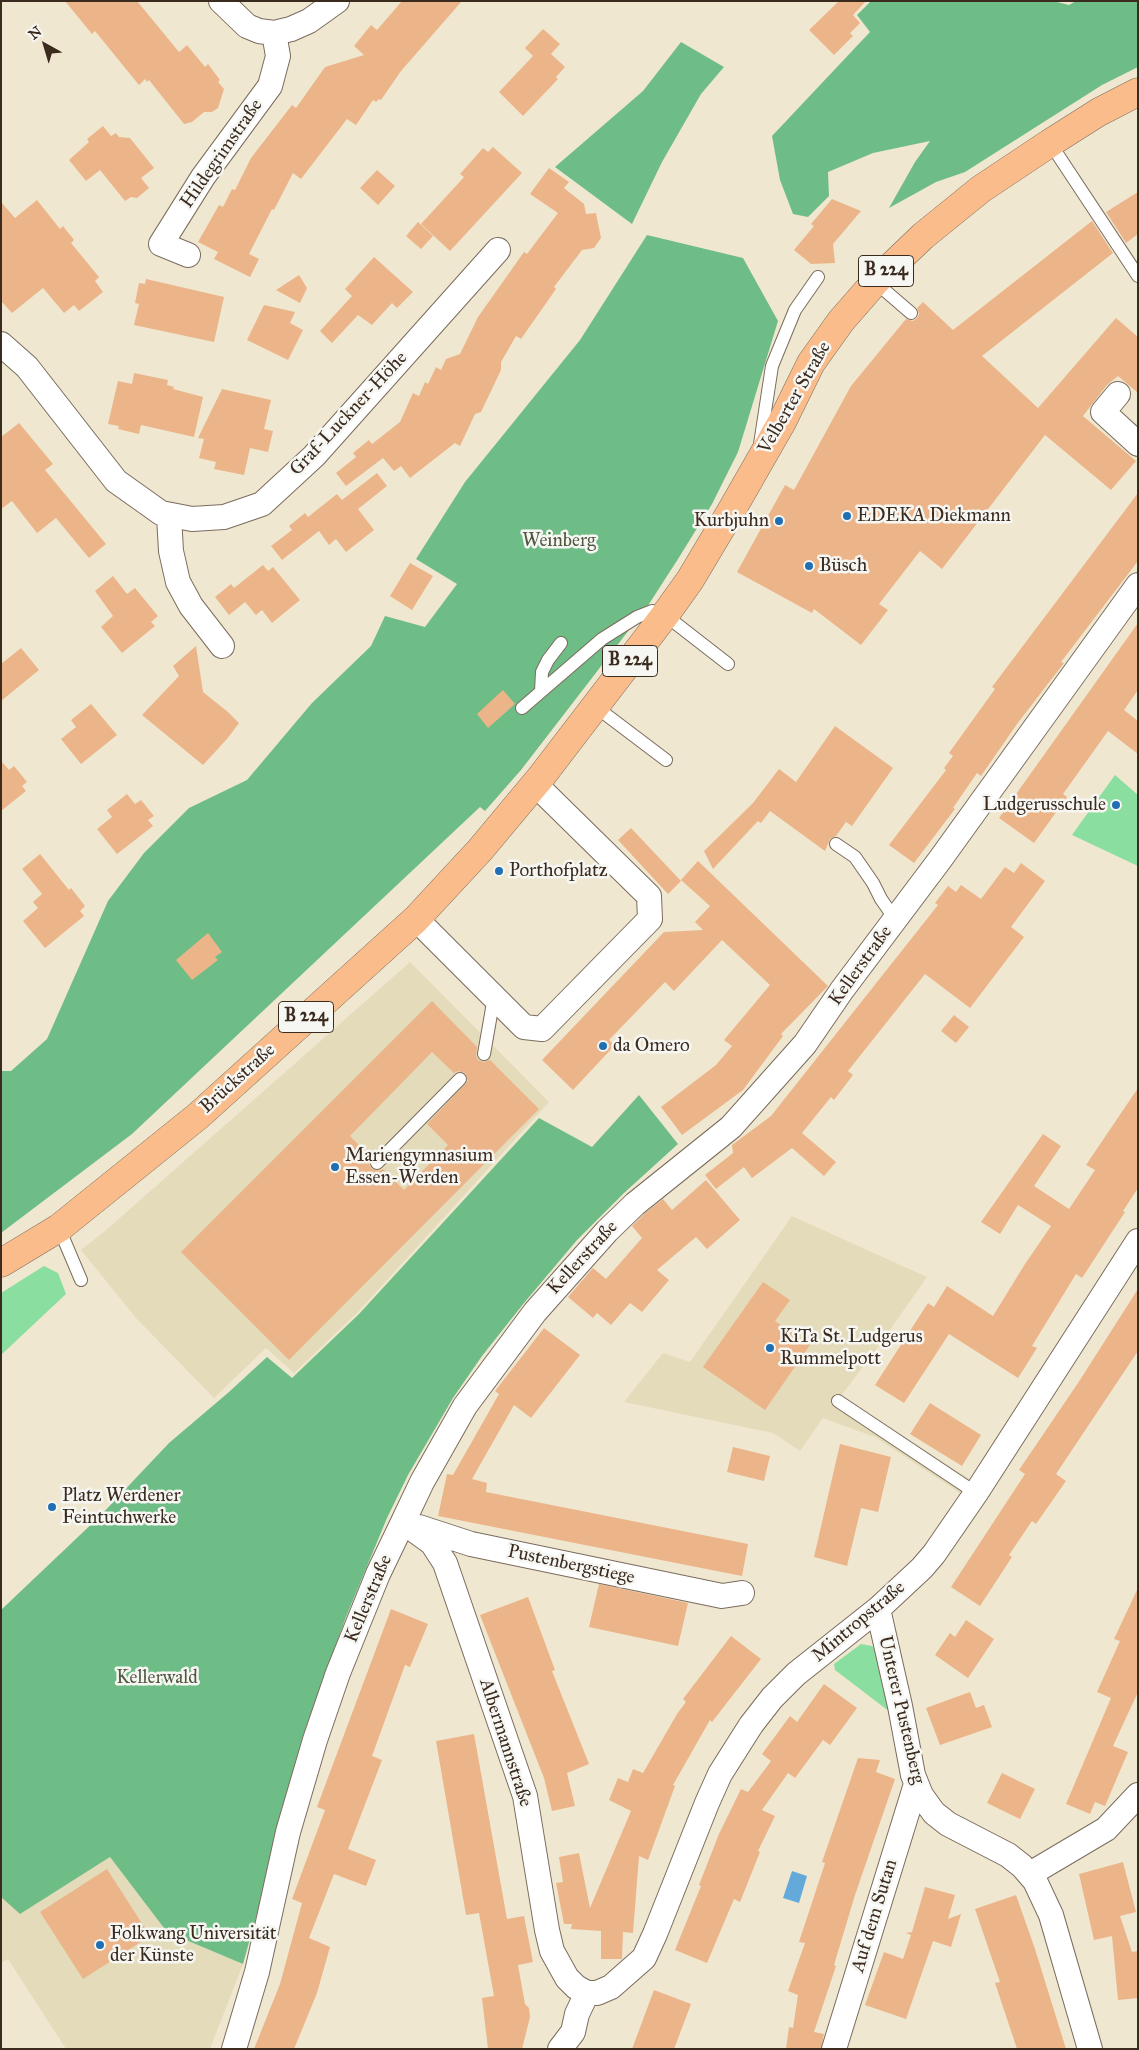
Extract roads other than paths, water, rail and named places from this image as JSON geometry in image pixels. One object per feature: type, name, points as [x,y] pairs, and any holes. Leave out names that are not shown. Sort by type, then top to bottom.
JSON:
[{"type":"main road","name":"Velberter Straße","points":[[535,784],[596,707],[690,580],[782,422],[811,363],[841,321],[875,282],[923,236],[981,189],[1099,112],[1138,92]]},
{"type":"main road","name":"Brückstraße","points":[[1,1263],[59,1228],[198,1116],[416,919],[480,850],[535,784]]},
{"type":"street","points":[[221,1],[247,26],[259,31],[274,33],[291,29],[309,21],[337,1]]},
{"type":"street","name":"Hildegrimstraße","points":[[188,255],[161,244],[204,177],[270,86],[278,56],[274,33]]},
{"type":"street","name":"Graf-Luckner-Höhe","points":[[1,344],[27,367],[116,481],[161,513],[169,516],[192,519],[224,517],[262,504],[314,456],[498,250]]},
{"type":"street","points":[[1118,394],[1103,412],[1138,444]]},
{"type":"street","points":[[169,516],[172,551],[178,582],[191,606],[222,646]]},
{"type":"street","name":"Kellerstraße","points":[[234,2049],[257,1972],[288,1832],[315,1740],[358,1623],[403,1522],[422,1482],[465,1406],[535,1312],[579,1260],[635,1204],[731,1127],[805,1044],[842,990],[1138,586]]},
{"type":"street","points":[[416,919],[524,1028],[542,1030],[650,919],[648,896],[535,784]]},
{"type":"street","name":"Mintropstraße","points":[[586,1993],[597,1993],[610,1987],[644,1958],[720,1774],[764,1708],[796,1674],[878,1608],[917,1573],[934,1554],[976,1493],[1138,1241]]},
{"type":"street","name":"Pustenbergstiege","points":[[403,1522],[471,1544],[722,1596],[742,1593]]},
{"type":"street","name":"Albermannstraße","points":[[403,1522],[432,1543],[446,1563],[525,1796],[552,1950],[567,1978],[586,1993]]},
{"type":"street","name":"Unterer Pustenberg","points":[[878,1608],[916,1784],[927,1804],[940,1818],[957,1829],[1008,1855],[1030,1874],[1040,1889],[1051,1915],[1090,2049]]},
{"type":"street","name":"Auf dem Sutan","points":[[834,2049],[916,1784]]},
{"type":"street","points":[[1030,1874],[1106,1829],[1138,1795]]},
{"type":"street","points":[[570,2043],[577,2014],[586,1993]]},
{"type":"lane","points":[[1050,143],[1138,276]]},
{"type":"lane","points":[[757,465],[772,366],[795,310],[818,277]]},
{"type":"lane","points":[[875,282],[911,313]]},
{"type":"lane","points":[[522,708],[602,639],[637,617],[652,611],[665,615],[728,664]]},
{"type":"lane","points":[[541,691],[542,672],[548,660],[561,643]]},
{"type":"lane","points":[[596,707],[666,760]]},
{"type":"lane","points":[[836,844],[854,857],[873,883],[881,899],[895,919]]},
{"type":"lane","points":[[484,1054],[494,997]]},
{"type":"lane","points":[[377,1163],[460,1079]]},
{"type":"lane","points":[[59,1228],[81,1280]]},
{"type":"lane","points":[[838,1401],[976,1493]]},
{"type":"water","points":[[792,1871],[807,1876],[799,1903],[783,1898]]},
{"type":"place","name":"EDEKA Diekmann","points":[[847,516]]},
{"type":"place","name":"Kurbjuhn","points":[[779,521]]},
{"type":"place","name":"Büsch","points":[[809,566]]},
{"type":"place","name":"Ludgerusschule","points":[[1116,805]]},
{"type":"place","name":"Porthofplatz","points":[[499,871]]},
{"type":"place","name":"da Omero","points":[[603,1046]]},
{"type":"place","name":"Mariengymnasium Essen-Werden","points":[[335,1167]]},
{"type":"place","name":"KiTa St. Ludgerus Rummelpott","points":[[770,1348]]},
{"type":"place","name":"Platz Werdener Feintuchwerke","points":[[52,1507]]},
{"type":"place","name":"Folkwang Universität der Künste","points":[[100,1945]]},
{"type":"park label","name":"Weinberg","points":[[559,541]]},
{"type":"park label","name":"Kellerwald","points":[[157,1678]]}]
